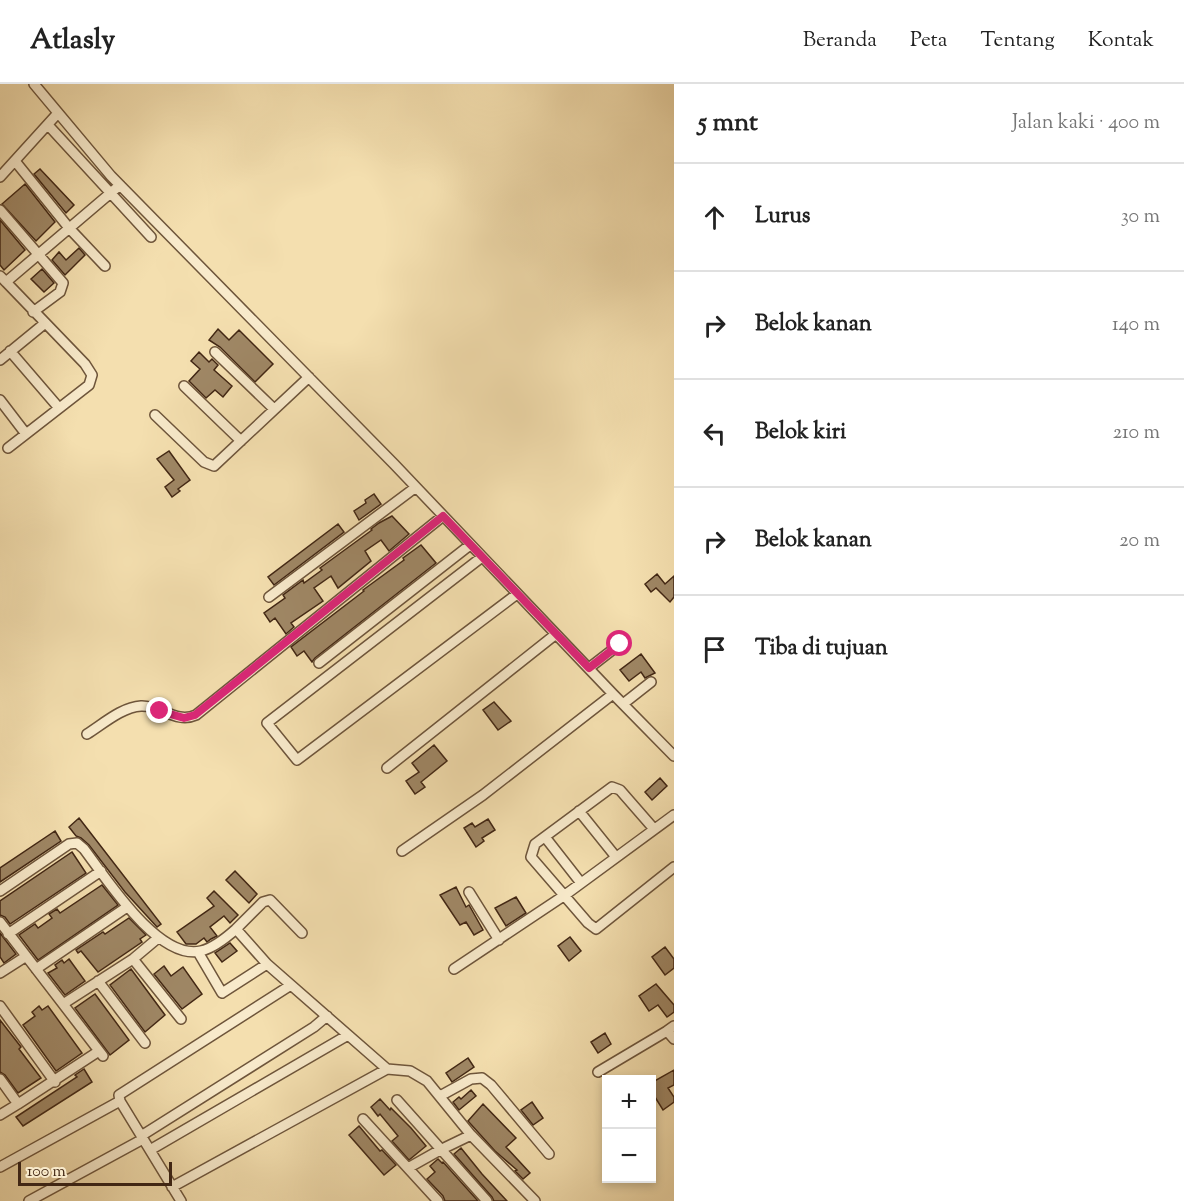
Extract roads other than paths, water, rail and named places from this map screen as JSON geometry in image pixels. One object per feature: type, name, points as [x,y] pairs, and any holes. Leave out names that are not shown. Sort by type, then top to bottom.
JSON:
[{"type":"street","points":[[34,84],[120,185],[416,487],[556,634],[591,666],[613,694],[626,701],[674,756]]},
{"type":"street","points":[[0,177],[58,113]]},
{"type":"street","points":[[48,125],[109,194],[151,237]]},
{"type":"street","points":[[15,161],[69,228],[105,266]]},
{"type":"street","points":[[8,448],[89,385],[92,375],[86,364],[44,324],[3,279],[39,254],[120,185]]},
{"type":"street","points":[[0,210],[60,277],[63,286],[60,292],[33,312]]},
{"type":"street","points":[[0,360],[44,324]]},
{"type":"street","points":[[10,351],[59,408]]},
{"type":"street","points":[[215,352],[274,409]]},
{"type":"street","points":[[155,415],[204,462],[212,466],[218,463],[309,377]]},
{"type":"street","points":[[184,386],[241,441]]},
{"type":"street","points":[[0,400],[26,434]]},
{"type":"street","points":[[269,597],[416,487]]},
{"type":"street","points":[[87,734],[133,707],[146,706],[184,718],[195,715],[443,516]]},
{"type":"street","points":[[319,663],[470,544]]},
{"type":"street","points":[[482,557],[267,723],[297,760],[517,594]]},
{"type":"street","points":[[387,768],[556,634]]},
{"type":"street","points":[[591,666],[620,644]]},
{"type":"street","points":[[626,701],[648,684]]},
{"type":"street","points":[[402,851],[483,795],[613,694]]},
{"type":"street","points":[[654,829],[620,789],[612,787],[535,844],[531,850],[531,857],[588,923],[596,929],[674,867]]},
{"type":"street","points":[[579,812],[616,857]]},
{"type":"street","points":[[454,969],[565,895],[674,815]]},
{"type":"street","points":[[545,837],[581,883]]},
{"type":"street","points":[[0,891],[65,846],[74,843],[81,845],[127,907],[158,938],[185,950],[198,952],[218,943],[263,902],[270,900],[302,933]]},
{"type":"street","points":[[8,934],[101,871]]},
{"type":"street","points":[[469,892],[499,940]]},
{"type":"street","points":[[36,969],[127,907]]},
{"type":"street","points":[[0,922],[101,1054],[0,1115]]},
{"type":"street","points":[[236,929],[267,964],[387,1069]]},
{"type":"street","points":[[63,1004],[133,958],[158,938]]},
{"type":"street","points":[[198,952],[222,993],[267,964]]},
{"type":"street","points":[[0,973],[25,957]]},
{"type":"street","points":[[133,958],[182,1019]]},
{"type":"street","points":[[99,981],[145,1043]]},
{"type":"street","points":[[181,1201],[120,1101],[119,1095],[291,985]]},
{"type":"street","points":[[0,1006],[55,1082]]},
{"type":"street","points":[[29,1201],[142,1138],[314,1027],[327,1016]]},
{"type":"street","points":[[598,1072],[672,1032]]},
{"type":"street","points":[[150,1150],[348,1035]]},
{"type":"street","points":[[172,1187],[387,1069],[410,1071],[427,1081],[471,1135],[536,1201]]},
{"type":"street","points":[[440,1096],[471,1079],[482,1078],[549,1154]]},
{"type":"street","points":[[0,1079],[18,1104]]},
{"type":"street","points":[[397,1100],[487,1201]]},
{"type":"street","points":[[0,1167],[120,1101]]},
{"type":"street","points":[[363,1119],[438,1201]]},
{"type":"street","points":[[408,1168],[471,1135]]}]
